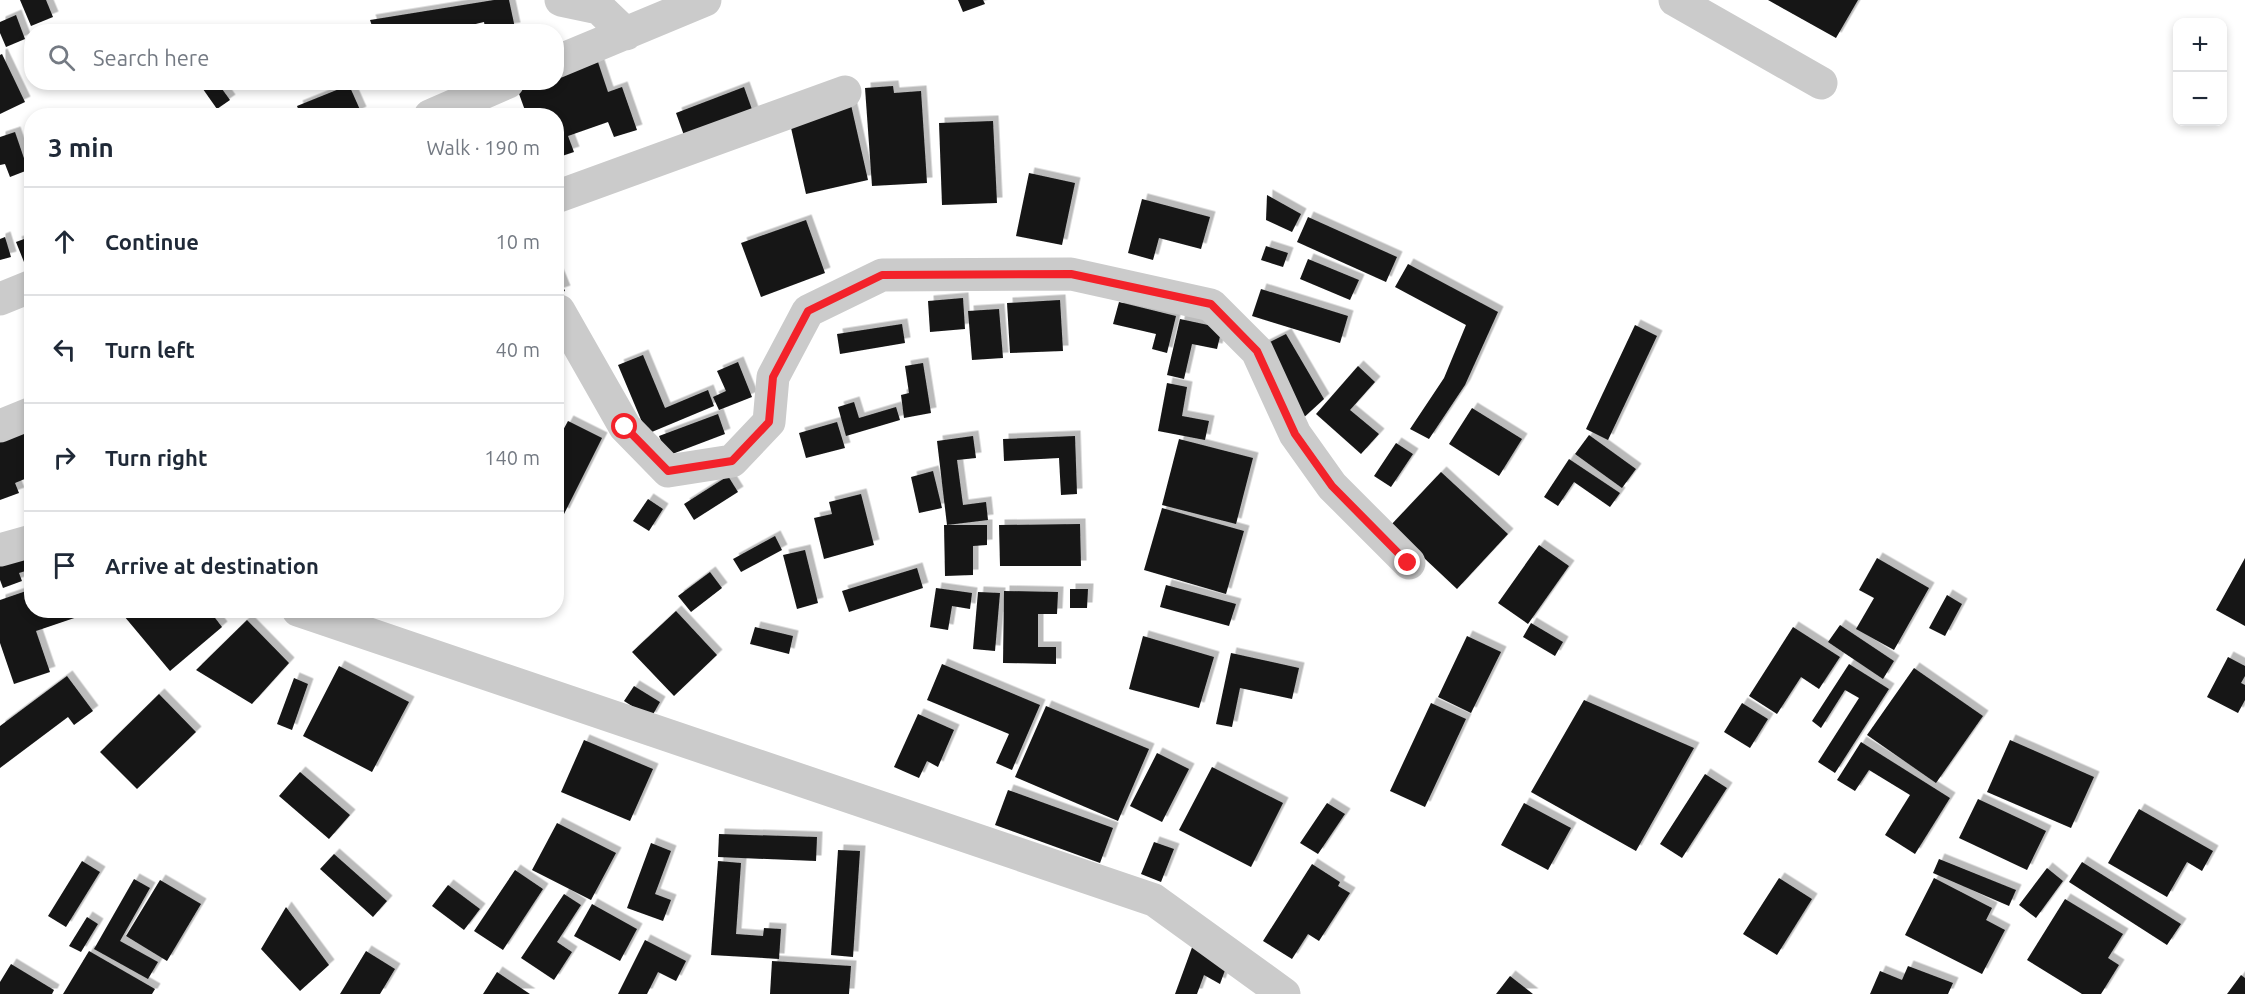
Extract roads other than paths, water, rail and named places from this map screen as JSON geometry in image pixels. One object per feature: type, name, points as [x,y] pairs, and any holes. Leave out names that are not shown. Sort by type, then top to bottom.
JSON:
[{"type":"street","points":[[561,0],[599,8],[626,34]]},
{"type":"street","points":[[564,59],[705,0]]},
{"type":"street","points":[[1675,0],[1821,83]]},
{"type":"street","points":[[448,108],[490,90]]},
{"type":"street","points":[[564,194],[845,92]]},
{"type":"street","points":[[564,320],[625,427],[668,471],[732,461],[769,422],[773,377],[808,311],[882,275],[1071,274],[1211,304],[1257,351],[1295,434],[1332,486],[1408,563]]},
{"type":"street","points":[[0,300],[24,290]]},
{"type":"street","points":[[0,426],[24,416]]},
{"type":"street","points":[[0,550],[24,543]]},
{"type":"street","points":[[322,618],[1154,900],[1284,994]]}]
